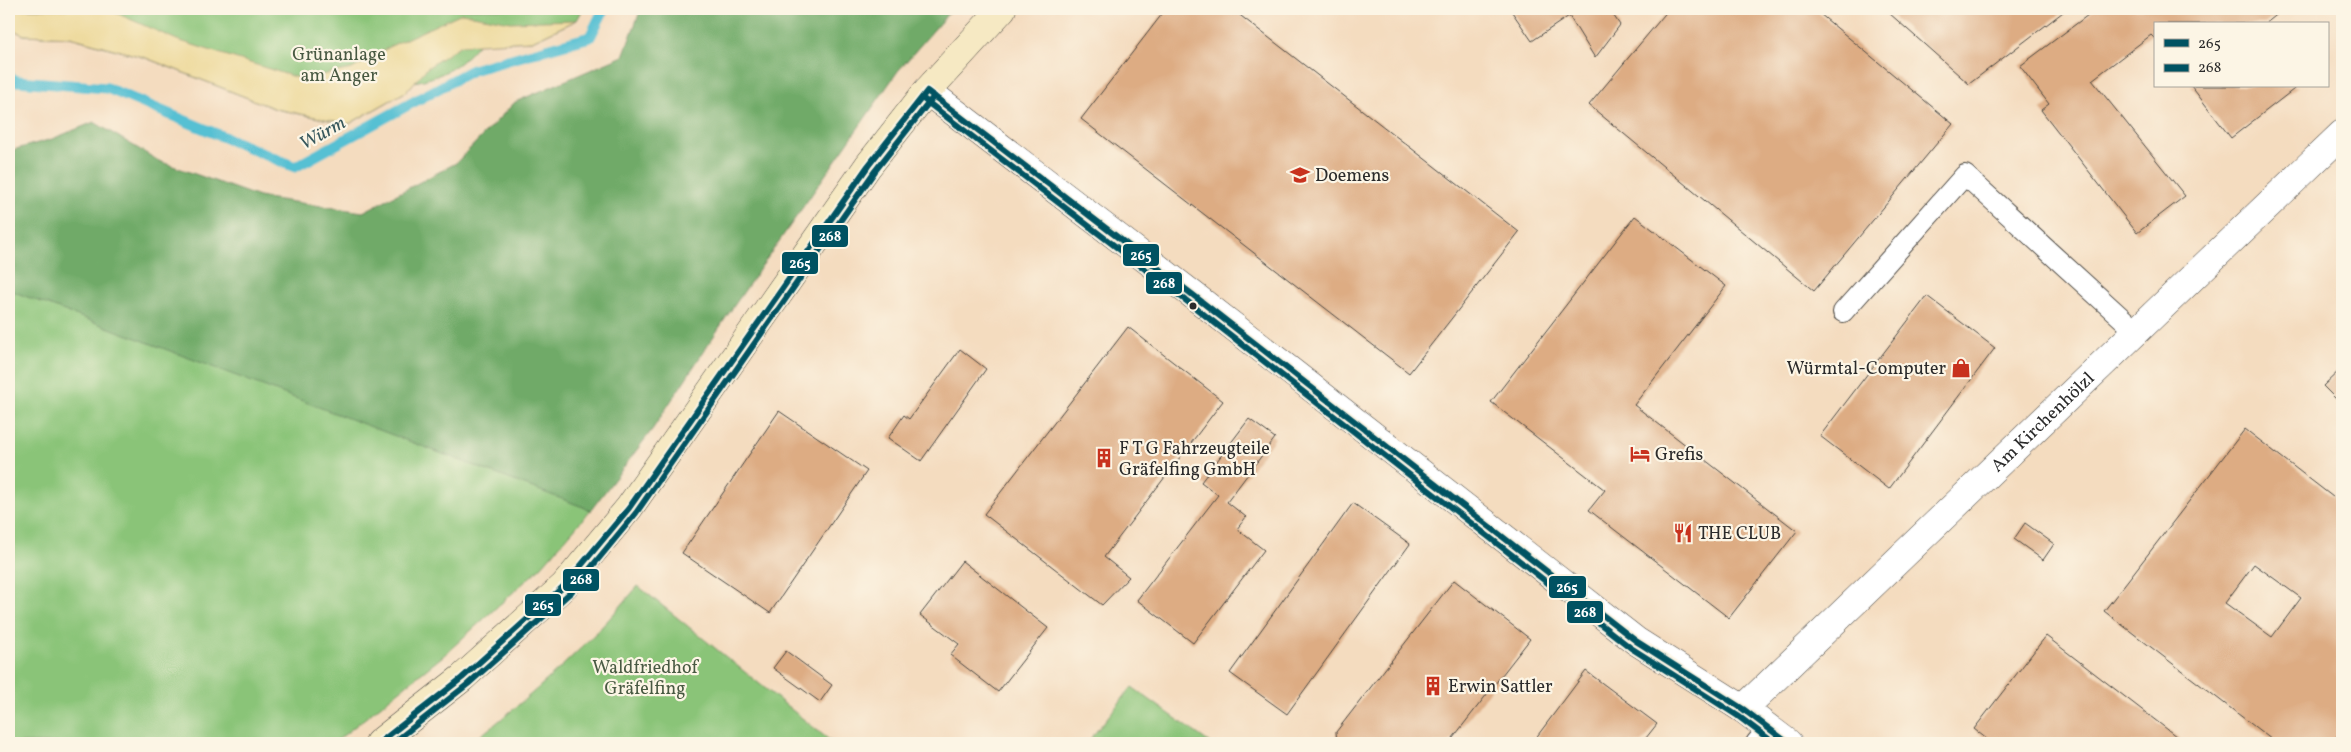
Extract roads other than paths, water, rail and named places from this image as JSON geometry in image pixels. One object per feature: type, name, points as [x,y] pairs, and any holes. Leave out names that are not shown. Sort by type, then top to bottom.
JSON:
[{"type":"main road","points":[[379,743],[462,678],[564,586],[630,508],[868,166],[927,92],[1002,9]]},
{"type":"street","points":[[927,92],[1186,290],[1636,641],[1743,709],[1771,739]]},
{"type":"street","name":"Am Kirchenhölzl","points":[[1743,709],[2342,134]]},
{"type":"lane","points":[[1843,312],[1965,175],[2137,332]]},
{"type":"waterway","name":"Würm","points":[[9,77],[17,81],[107,88],[295,167],[472,70],[590,37],[604,9]]},
{"type":"place","name":"Doemens","points":[[1300,175]]},
{"type":"place","name":"Würmtal-Computer","points":[[1961,368]]},
{"type":"place","name":"Grefis","points":[[1640,454]]},
{"type":"place","name":"F T G Fahrzeugteile Gräfelfing GmbH","points":[[1104,458]]},
{"type":"place","name":"THE CLUB","points":[[1683,533]]},
{"type":"place","name":"Erwin Sattler","points":[[1433,686]]},
{"type":"park label","name":"Grünanlage am Anger","points":[[339,64]]},
{"type":"park label","name":"Waldfriedhof Gräfelfing","points":[[645,678]]}]
